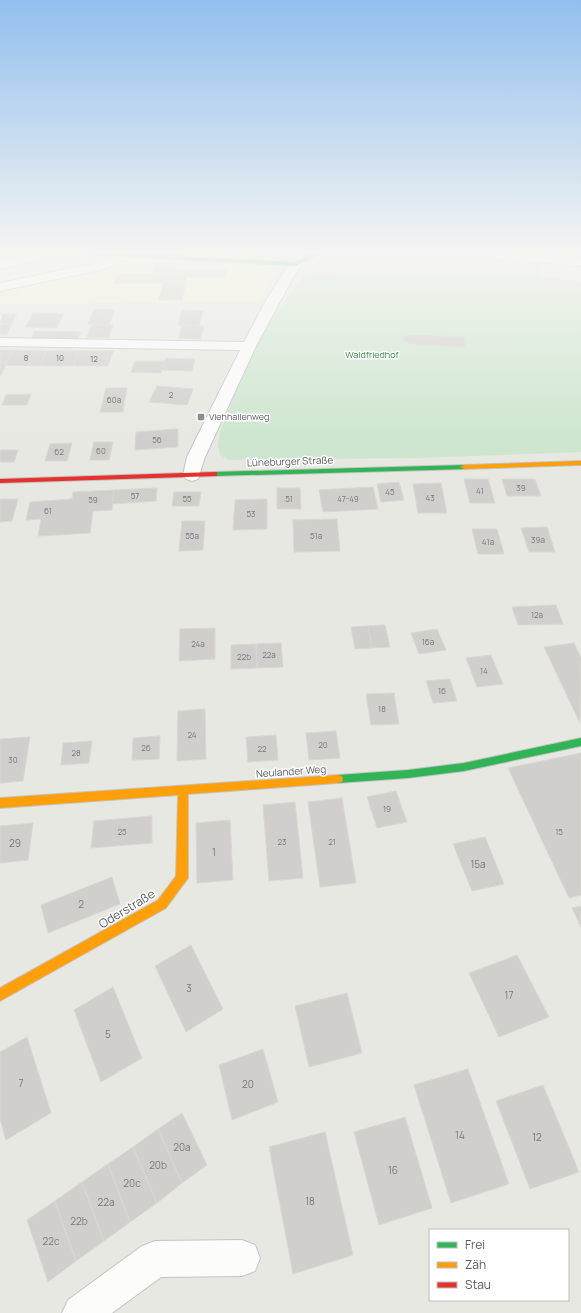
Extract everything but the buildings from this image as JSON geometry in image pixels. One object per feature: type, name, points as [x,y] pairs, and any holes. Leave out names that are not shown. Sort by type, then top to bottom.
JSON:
[{"type":"street","points":[[192,475],[196,457],[249,346],[267,313]]},
{"type":"street","points":[[0,342],[249,346]]},
{"type":"street","name":"Lüneburger Straße","points":[[0,481],[581,463]]},
{"type":"street","name":"Neulander Weg","points":[[0,804],[408,774],[464,767],[581,742]]},
{"type":"street","name":"Oderstraße","points":[[0,995],[162,904],[182,878],[184,790]]},
{"type":"street","points":[[81,1313],[155,1259],[242,1258]]},
{"type":"green space","name":"Waldfriedhof","points":[[276,313],[581,313],[581,452],[419,458],[229,460],[220,455],[218,446],[220,432],[255,345]]},
{"type":"traffic: fast","points":[[214,474],[464,467]]},
{"type":"traffic: fast","points":[[338,779],[408,774],[464,767],[581,742]]},
{"type":"traffic: slow","points":[[464,467],[581,463]]},
{"type":"traffic: slow","points":[[0,803],[338,779]]},
{"type":"traffic: slow","points":[[0,995],[162,904],[182,878],[183,790]]},
{"type":"traffic: jam","points":[[0,481],[214,474]]},
{"type":"place","name":"Viehhallenweg","points":[[201,417]]}]
